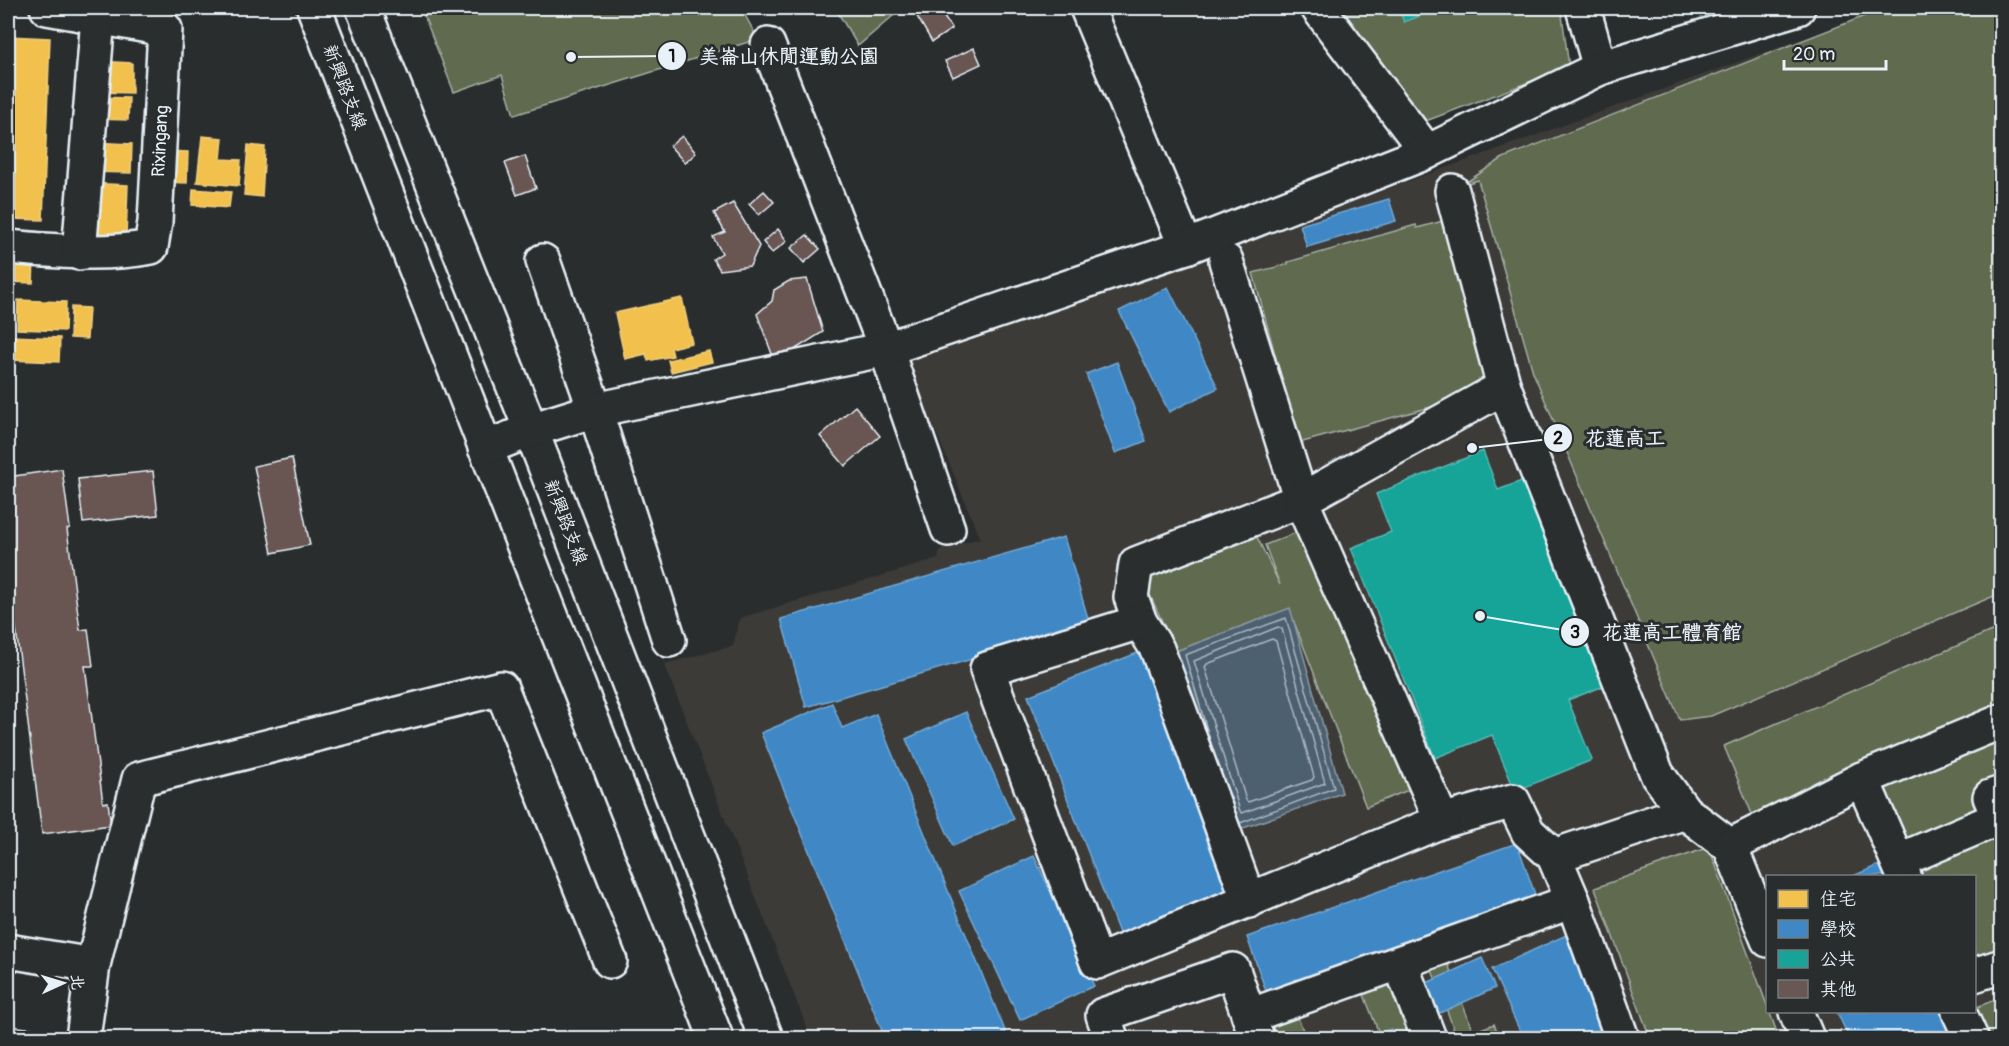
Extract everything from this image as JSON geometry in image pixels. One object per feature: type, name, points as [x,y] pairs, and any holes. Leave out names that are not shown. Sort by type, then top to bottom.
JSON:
[{"type":"street","name":"Rixingang","points":[[8,247],[79,253],[126,252],[151,247],[155,222],[165,30],[47,8]]},
{"type":"street","name":"新興路支線","points":[[314,8],[716,1038]]},
{"type":"street","name":"新興路支線","points":[[363,8],[531,430],[766,1038]]},
{"type":"street","points":[[1087,8],[1186,247]]},
{"type":"street","points":[[1318,8],[1427,152]]},
{"type":"street","points":[[1583,8],[1600,69]]},
{"type":"street","points":[[485,448],[531,430],[595,410],[886,349],[1186,247],[1427,152],[1600,69],[1797,8]]},
{"type":"street","points":[[79,253],[98,17]]},
{"type":"street","points":[[768,45],[886,349],[948,529]]},
{"type":"street","points":[[1452,190],[1504,387],[1657,774],[1685,812],[1730,846],[1766,937]]},
{"type":"street","points":[[543,261],[595,410],[669,640]]},
{"type":"street","points":[[1226,261],[1301,500],[1442,821]]},
{"type":"street","points":[[1249,900],[1157,649],[1140,622],[1131,597],[1136,564],[1301,500],[1504,387]]},
{"type":"street","points":[[1140,622],[987,669],[1097,962],[1442,821],[1513,801],[1528,832],[1554,856],[1573,901],[1622,1038]]},
{"type":"street","points":[[83,1038],[93,965],[139,779],[501,688],[610,961]]},
{"type":"street","points":[[1730,846],[1862,779],[2001,722]]},
{"type":"street","points":[[1862,779],[1901,869],[1999,818],[1990,797],[2001,792]]},
{"type":"street","points":[[1554,856],[1685,812]]},
{"type":"street","points":[[1111,1038],[1103,1015],[1233,970],[1253,1027],[1400,963],[1573,901]]},
{"type":"street","points":[[8,951],[93,965]]},
{"type":"street","points":[[1400,963],[1429,1038]]},
{"type":"street","points":[[1976,974],[2001,966]]},
{"type":"street","points":[[1797,1013],[1807,1038]]},
{"type":"street","points":[[1960,1013],[1971,1038]]},
{"type":"shaded area","points":[[1900,8],[2001,8],[2001,1038],[811,1038],[664,664],[733,646],[740,618],[938,559],[940,550],[980,538],[905,357],[1208,254],[1826,30]]},
{"type":"green space","points":[[421,8],[741,8],[758,39],[514,115],[502,75],[454,92]]},
{"type":"green space","points":[[835,8],[902,8],[858,46]]},
{"type":"green space","points":[[1341,8],[1561,8],[1569,67],[1423,122]]},
{"type":"green space","points":[[1885,8],[2001,8],[2001,593],[1711,716],[1680,720],[1533,372],[1478,180],[1462,185],[1503,158]]},
{"type":"green space","points":[[1447,220],[1493,390],[1299,443],[1253,273],[1416,225],[1417,228]]},
{"type":"green space","points":[[1310,527],[1411,789],[1366,807],[1289,609],[1176,651],[1143,580],[1257,537],[1280,585],[1265,545]]},
{"type":"green space","points":[[2001,627],[2001,714],[1754,819],[1724,746]]},
{"type":"green space","points":[[2001,729],[2001,786],[1992,815],[1906,851],[1877,780]]},
{"type":"green space","points":[[2001,824],[2001,959],[1976,969],[1976,875],[1915,875],[1909,862]]},
{"type":"green space","points":[[1709,847],[1766,1003],[1766,1013],[1770,1013],[1779,1038],[1650,1038],[1595,888]]},
{"type":"green space","points":[[1448,964],[1473,1032],[1494,1024],[1500,1038],[1457,1038],[1432,970]]},
{"type":"green space","points":[[1404,971],[1429,1038],[1381,1038],[1362,990]]},
{"type":"green space","points":[[2001,997],[2001,1038],[1985,1038],[1976,1008]]},
{"type":"green space","points":[[1297,1015],[1306,1038],[1270,1038],[1266,1027]]},
{"type":"water","points":[[1290,608],[1342,793],[1232,832],[1176,651]]},
{"type":"building: 住宅","points":[[8,36],[50,38],[43,220],[8,219]]},
{"type":"building: 住宅","points":[[98,61],[132,63],[132,93],[96,92]]},
{"type":"building: 住宅","points":[[94,97],[129,98],[128,120],[93,119]]},
{"type":"building: 住宅","points":[[202,136],[223,138],[221,159],[241,160],[239,186],[197,182]]},
{"type":"building: 住宅","points":[[91,142],[132,144],[131,173],[89,172]]},
{"type":"building: 住宅","points":[[248,145],[265,147],[262,197],[244,195]]},
{"type":"building: 住宅","points":[[165,151],[188,152],[187,183],[163,182]]},
{"type":"building: 住宅","points":[[86,183],[128,185],[126,237],[84,236]]},
{"type":"building: 住宅","points":[[193,189],[231,192],[229,208],[192,205]]},
{"type":"building: 住宅","points":[[8,260],[34,262],[33,283],[8,282]]},
{"type":"building: 住宅","points":[[682,298],[692,343],[671,348],[673,356],[648,361],[646,354],[625,359],[615,313]]},
{"type":"building: 住宅","points":[[18,300],[66,302],[65,331],[17,329]]},
{"type":"building: 住宅","points":[[8,306],[13,306],[12,329],[8,329]]},
{"type":"building: 住宅","points":[[71,307],[89,308],[87,339],[70,338]]},
{"type":"building: 住宅","points":[[11,336],[60,338],[59,362],[9,360]]},
{"type":"building: 住宅","points":[[709,351],[712,362],[671,372],[668,360]]},
{"type":"building: 學校","points":[[1389,199],[1396,221],[1307,247],[1300,225]]},
{"type":"building: 學校","points":[[1168,287],[1218,388],[1169,412],[1119,311]]},
{"type":"building: 學校","points":[[1117,362],[1146,441],[1115,453],[1086,374]]},
{"type":"building: 學校","points":[[1064,537],[1090,625],[806,707],[781,619]]},
{"type":"building: 學校","points":[[1145,650],[1247,913],[1129,959],[1028,696]]},
{"type":"building: 學校","points":[[832,703],[842,728],[876,714],[1008,1038],[885,1038],[761,733]]},
{"type":"building: 學校","points":[[966,712],[1014,819],[953,846],[906,739]]},
{"type":"building: 學校","points":[[1517,843],[1537,900],[1267,994],[1247,937]]},
{"type":"building: 學校","points":[[1034,856],[1094,986],[1020,1020],[959,891]]},
{"type":"building: 學校","points":[[1884,863],[1889,875],[1855,875]]},
{"type":"building: 學校","points":[[1575,931],[1623,1038],[1523,1038],[1492,969]]},
{"type":"building: 學校","points":[[1482,958],[1495,988],[1431,1017],[1418,987]]},
{"type":"building: 學校","points":[[1837,1013],[1946,1013],[1957,1038],[1849,1038]]},
{"type":"building: 學校","points":[[1391,1029],[1395,1038],[1366,1038]]},
{"type":"building: 公共","points":[[1398,8],[1440,8],[1404,22]]},
{"type":"building: 公共","points":[[1483,451],[1498,490],[1527,479],[1609,684],[1568,700],[1592,760],[1515,791],[1492,735],[1435,758],[1351,548],[1391,532],[1376,494]]},
{"type":"building: 其他","points":[[923,8],[938,8],[952,29],[932,42],[915,13]]},
{"type":"building: 其他","points":[[974,48],[981,64],[953,77],[945,61]]},
{"type":"building: 其他","points":[[682,136],[696,153],[685,163],[670,146]]},
{"type":"building: 其他","points":[[525,156],[536,188],[517,195],[505,163]]},
{"type":"building: 其他","points":[[764,191],[774,202],[759,215],[749,204]]},
{"type":"building: 其他","points":[[733,203],[759,246],[750,266],[720,270],[713,259],[722,253],[713,237],[725,232],[714,213]]},
{"type":"building: 其他","points":[[778,229],[787,241],[772,253],[763,242]]},
{"type":"building: 其他","points":[[807,235],[820,249],[804,263],[791,248]]},
{"type":"building: 其他","points":[[807,279],[823,332],[775,362],[757,314],[772,301],[774,290],[789,281]]},
{"type":"building: 其他","points":[[855,406],[880,436],[845,466],[820,436]]},
{"type":"building: 其他","points":[[292,458],[310,545],[272,553],[254,466]]},
{"type":"building: 其他","points":[[62,469],[80,630],[88,629],[93,666],[85,666],[103,803],[108,802],[111,825],[42,834],[8,566],[8,477]]},
{"type":"building: 其他","points":[[153,471],[158,515],[83,523],[78,479]]},
{"type":"building: 其他","points":[[8,1026],[36,1029],[35,1038],[8,1038]]},
{"type":"place","name":"美崙山休閒運動公園","points":[[571,57]]},
{"type":"place","name":"花蓮高工","points":[[1472,448]]},
{"type":"place","name":"花蓮高工體育館","points":[[1480,616]]}]
